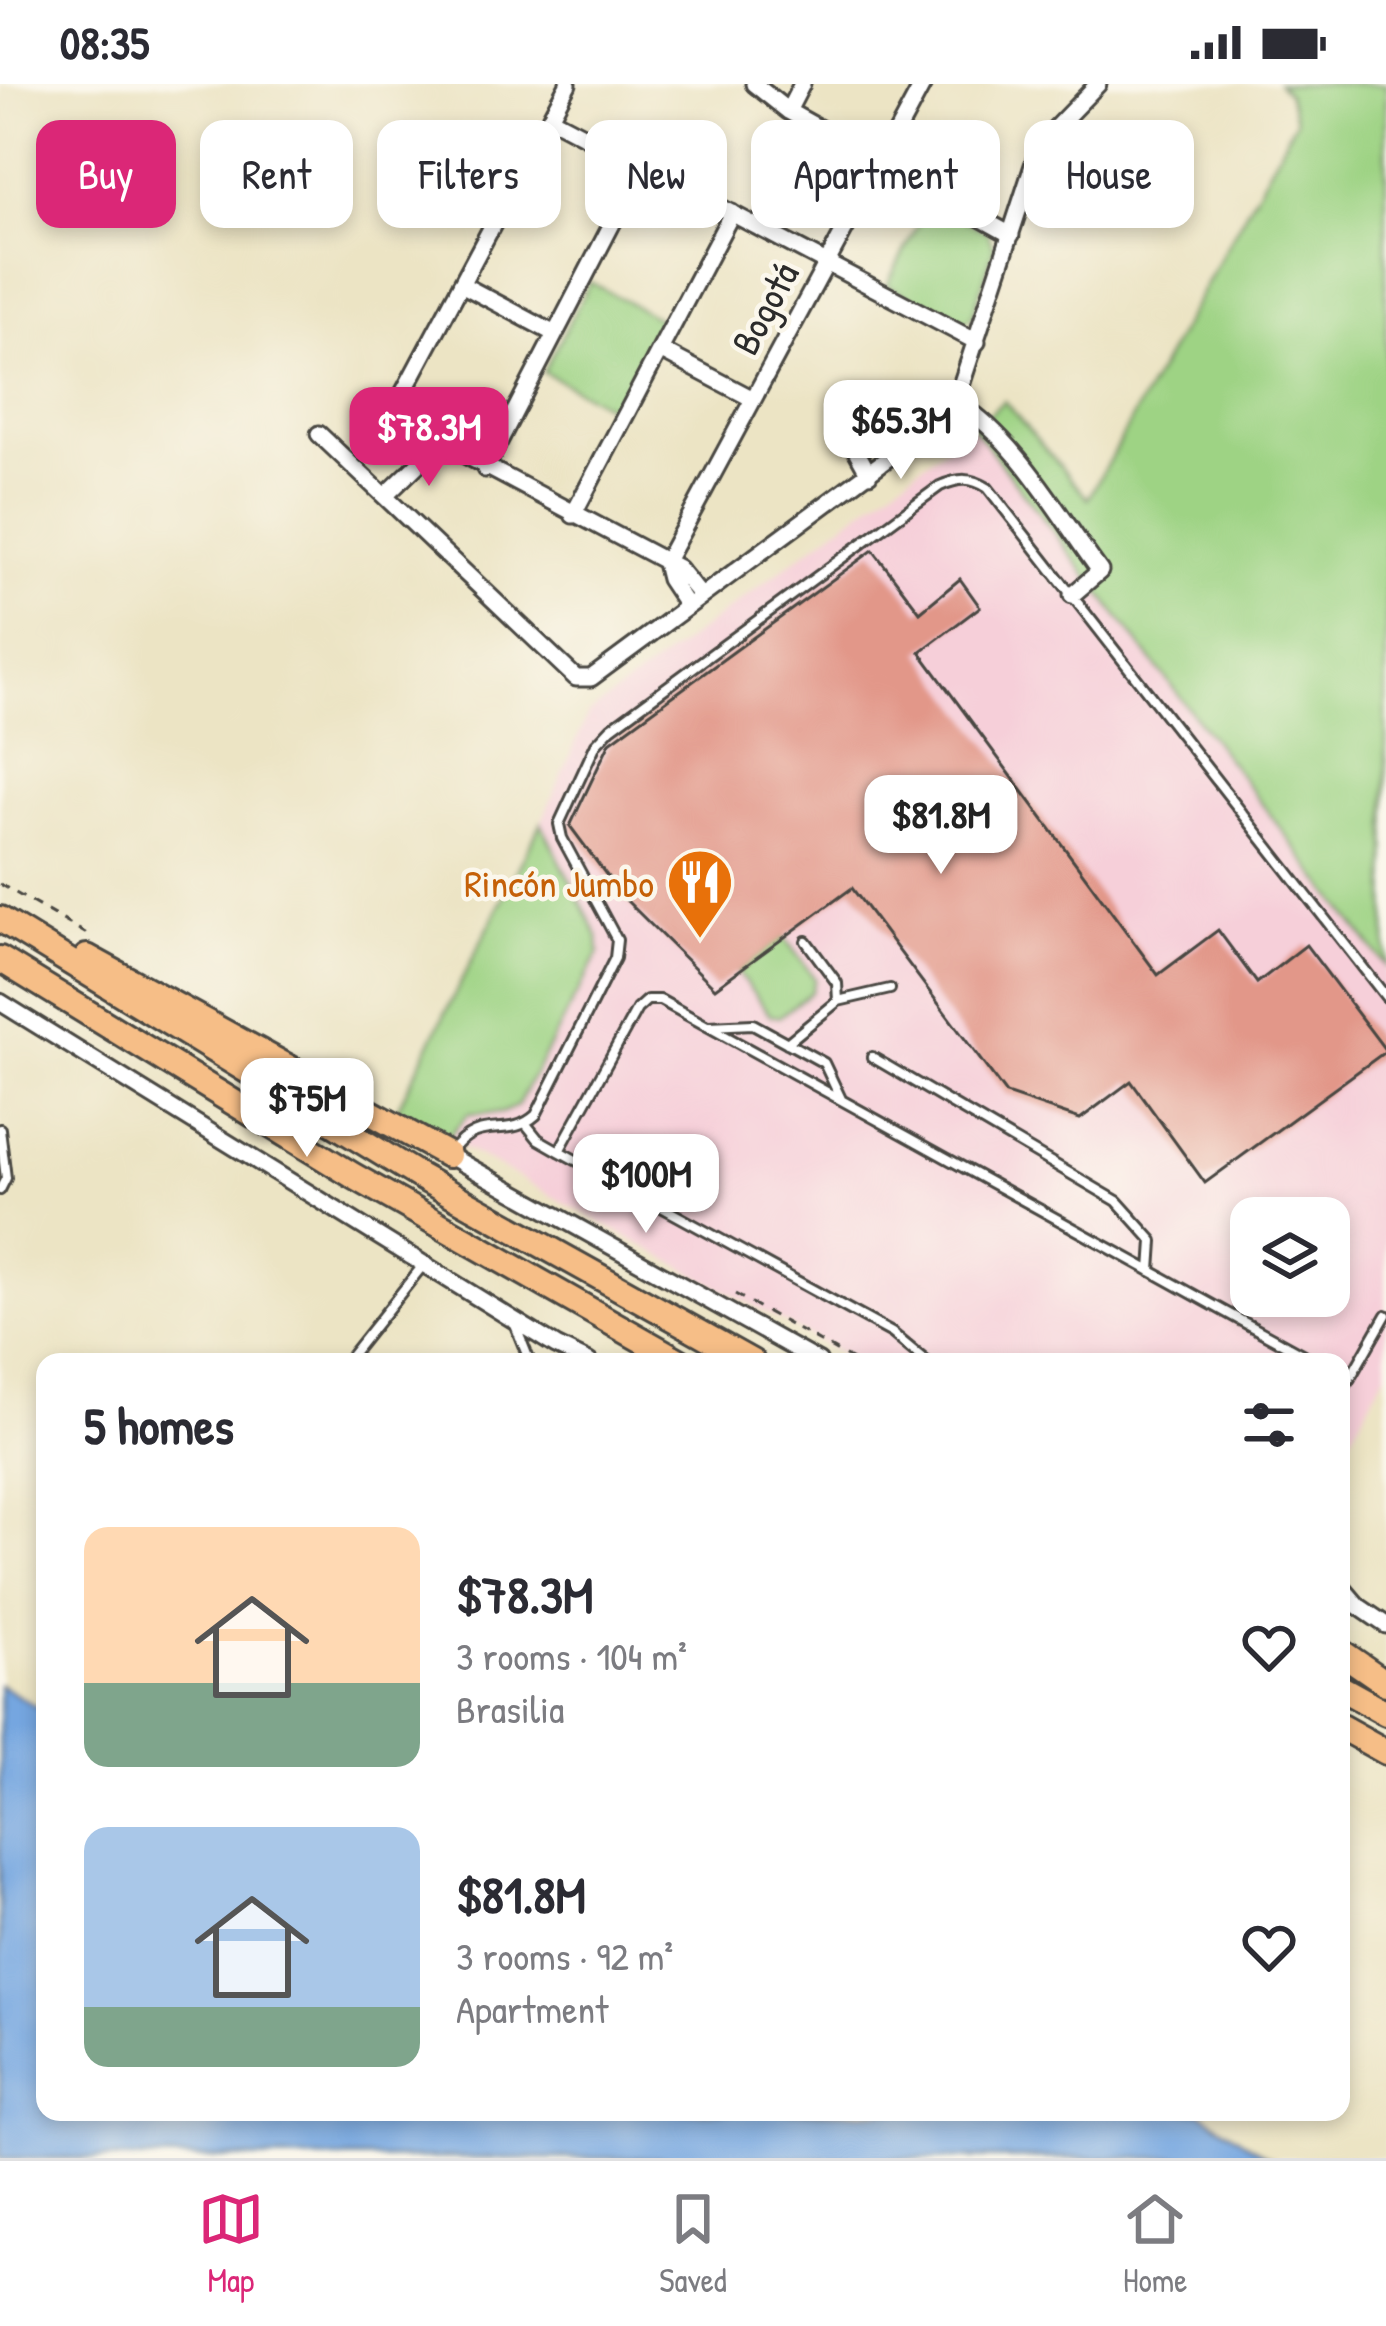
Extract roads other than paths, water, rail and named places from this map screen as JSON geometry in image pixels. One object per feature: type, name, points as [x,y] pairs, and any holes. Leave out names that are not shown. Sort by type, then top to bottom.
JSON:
[{"type":"main road","points":[[0,918],[163,995],[448,1155]]},
{"type":"main road","points":[[0,918],[384,1155],[736,1353]]},
{"type":"main road","points":[[0,958],[439,1226],[665,1353]]},
{"type":"main road","points":[[1350,1658],[1386,1683]]},
{"type":"main road","points":[[1350,1693],[1386,1713]]},
{"type":"main road","points":[[1350,1732],[1386,1752]]},
{"type":"street","points":[[568,84],[393,418],[665,563],[669,579],[694,601]]},
{"type":"street","points":[[754,84],[805,120]]},
{"type":"street","points":[[788,111],[802,84]]},
{"type":"street","name":"Bogotá","points":[[902,120],[922,84]]},
{"type":"street","points":[[319,434],[582,680],[591,678],[946,418],[958,404],[1040,144],[1081,92],[1098,84]]},
{"type":"street","points":[[550,118],[585,136]]},
{"type":"street","points":[[727,210],[977,342]]},
{"type":"street","points":[[573,515],[732,213]]},
{"type":"street","points":[[484,469],[610,228]]},
{"type":"street","name":"Bogotá","points":[[665,563],[844,228]]},
{"type":"street","points":[[999,228],[1011,235]]},
{"type":"street","points":[[461,284],[555,334]]},
{"type":"street","points":[[660,350],[753,399]]},
{"type":"street","points":[[868,474],[853,445],[872,400]]},
{"type":"street","points":[[958,404],[984,419],[996,433],[1100,571],[1072,595]]},
{"type":"street","points":[[385,496],[439,444]]},
{"type":"street","points":[[0,1002],[570,1353]]},
{"type":"street","points":[[448,1155],[803,1353]]},
{"type":"street","points":[[1350,1597],[1386,1625]]},
{"type":"lane","points":[[448,1155],[473,1130],[526,1124],[536,1115],[615,958],[617,940],[562,838],[560,824],[596,744],[611,728],[940,486],[957,479],[974,479],[988,488],[1386,997]]},
{"type":"lane","points":[[806,941],[837,983],[838,1001]]},
{"type":"lane","points":[[787,1043],[838,1001],[890,989]]},
{"type":"lane","points":[[559,1151],[638,1009],[647,1000],[660,1000],[1300,1353]]},
{"type":"lane","points":[[707,1026],[753,1024],[824,1063],[842,1100]]},
{"type":"lane","points":[[872,1058],[1117,1201],[1153,1241],[1151,1271]]},
{"type":"lane","points":[[526,1124],[538,1139],[892,1333],[916,1353]]},
{"type":"lane","points":[[0,1129],[6,1178],[0,1190]]},
{"type":"lane","points":[[353,1353],[425,1262]]},
{"type":"lane","points":[[491,1303],[520,1330],[527,1353]]},
{"type":"lane","points":[[1350,1370],[1386,1315]]},
{"type":"water","points":[[0,1685],[36,1707],[36,2121],[1214,2121],[1269,2158],[0,2158]]},
{"type":"place","name":"Rincón Jumbo","points":[[700,941]]}]
